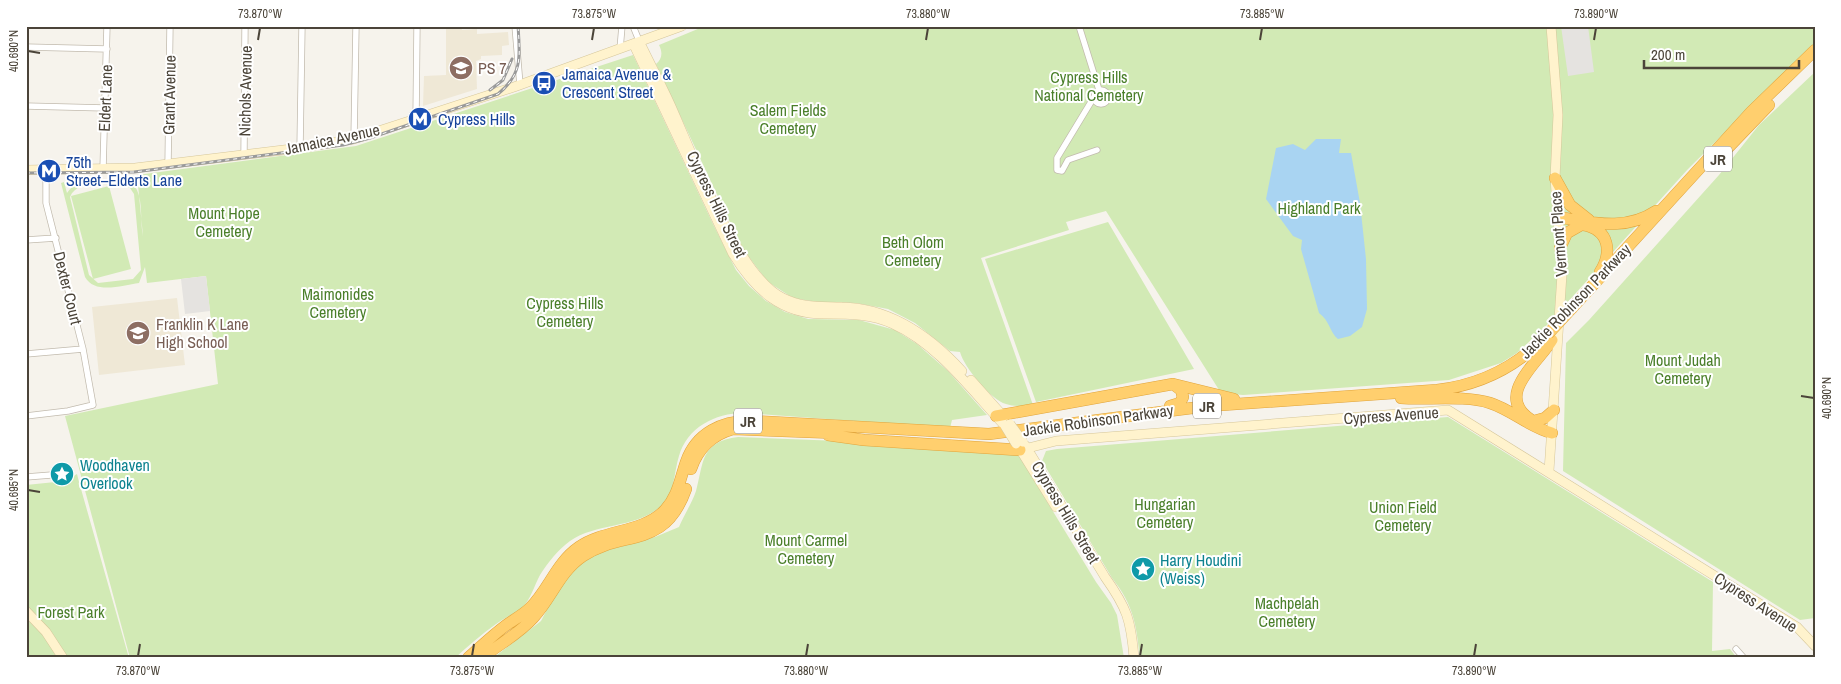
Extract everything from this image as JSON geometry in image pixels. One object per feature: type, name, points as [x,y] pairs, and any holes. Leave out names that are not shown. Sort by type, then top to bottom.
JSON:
[{"type":"highway","name":"Jackie Robinson Parkway","points":[[1572,313],[1586,292],[1751,112],[1815,50]]},
{"type":"highway","name":"Jackie Robinson Parkway","points":[[482,658],[512,636],[537,614],[564,573],[575,561],[594,550],[648,533],[668,520],[685,493],[696,458],[713,438],[739,428],[993,440],[1225,410],[1448,395],[1484,386],[1518,369],[1772,102],[1815,60]]},
{"type":"highway","points":[[1554,178],[1570,205],[1585,223],[1599,231],[1608,246],[1605,264],[1586,292]]},
{"type":"highway","points":[[1558,219],[1585,223],[1613,224],[1634,222],[1648,216],[1671,200]]},
{"type":"highway","points":[[1560,248],[1567,233],[1585,223]]},
{"type":"highway","points":[[1550,337],[1544,353],[1522,377],[1517,387],[1516,399],[1519,408],[1526,417],[1552,430]]},
{"type":"highway","name":"Jackie Robinson Parkway","points":[[468,658],[532,606],[561,563],[579,547],[594,538],[650,521],[666,509],[678,490],[691,451],[705,434],[724,424],[751,421],[980,434],[1136,414],[1279,399],[1428,390],[1464,385],[1491,376],[1515,363],[1550,337]]},
{"type":"highway","points":[[1136,414],[1180,403],[1183,399],[1182,392],[1172,384]]},
{"type":"highway","points":[[1003,420],[1041,410],[1172,384],[1225,398],[1279,399]]},
{"type":"highway","points":[[1401,398],[1484,401],[1501,408],[1538,429],[1552,430]]},
{"type":"highway","points":[[1534,422],[1545,418],[1554,410]]},
{"type":"highway","points":[[814,433],[871,440],[1022,446]]},
{"type":"street","name":"Eldert Lane","points":[[103,169],[107,26]]},
{"type":"street","name":"Grant Avenue","points":[[168,165],[170,26]]},
{"type":"street","name":"Nichols Avenue","points":[[244,155],[245,26]]},
{"type":"street","points":[[300,148],[302,26]]},
{"type":"street","points":[[354,138],[356,26]]},
{"type":"street","points":[[416,119],[417,26]]},
{"type":"street","points":[[515,26],[520,85]]},
{"type":"street","points":[[620,50],[622,26]]},
{"type":"street","points":[[633,26],[637,44]]},
{"type":"street","name":"Jamaica Avenue","points":[[26,170],[103,169],[168,165],[300,148],[354,138],[520,85],[637,44],[682,26]]},
{"type":"street","points":[[1079,26],[1099,90]]},
{"type":"street","name":"Vermont Place","points":[[1549,471],[1561,309],[1560,248],[1554,178],[1558,115],[1551,26]]},
{"type":"street","points":[[647,58],[652,38]]},
{"type":"street","name":"Cypress Hills Street","points":[[637,44],[647,58],[738,251],[765,286],[780,297],[812,308],[842,306],[865,309],[896,318],[925,337],[954,362],[1003,420],[1022,446],[1104,580],[1118,598],[1131,625],[1134,658]]},
{"type":"street","name":"Cypress Hills Street","points":[[637,44],[733,254],[746,276],[764,294],[792,310],[812,314],[846,313],[870,316],[908,331],[951,368],[1003,420]]},
{"type":"street","points":[[26,47],[107,49]]},
{"type":"street","points":[[1094,97],[1100,104],[1108,100],[1106,92],[1099,90]]},
{"type":"street","points":[[1097,150],[1068,160],[1062,171],[1057,170],[1057,158],[1099,90]]},
{"type":"street","points":[[26,106],[105,108]]},
{"type":"street","name":"Dexter Court","points":[[26,416],[68,411],[93,405],[83,349],[46,203],[46,170]]},
{"type":"street","points":[[26,240],[56,238]]},
{"type":"street","points":[[26,354],[83,349]]},
{"type":"street","name":"Cypress Avenue","points":[[1022,446],[1448,410],[1549,471],[1797,627],[1815,646]]},
{"type":"street","points":[[26,477],[64,474]]},
{"type":"street","name":"Cypress Hills Street","points":[[1118,598],[1127,633],[1128,658]]},
{"type":"street","points":[[26,611],[46,632],[63,658]]},
{"type":"street","points":[[1736,649],[1744,658]]},
{"type":"shaded area","name":"PS 7","points":[[446,26],[461,26],[462,30],[477,29],[477,34],[508,32],[509,45],[502,46],[502,55],[481,56],[481,59],[476,61],[477,89],[423,106],[424,76],[446,75]]},
{"type":"shaded area","points":[[1561,26],[1588,26],[1594,72],[1568,76]]},
{"type":"shaded area","points":[[206,276],[210,311],[185,314],[181,279]]},
{"type":"shaded area","name":"Franklin K Lane High School","points":[[177,298],[185,365],[99,375],[92,307]]},
{"type":"green space","name":"Highland Park","points":[[705,26],[1815,26],[1815,43],[1688,169],[1546,326],[1517,353],[1501,363],[1449,380],[1243,395],[1221,393],[1106,211],[1066,222],[1069,230],[981,258],[1033,405],[1012,406],[1000,401],[986,390],[972,374],[960,352],[950,351],[915,323],[888,309],[856,303],[817,302],[793,298],[768,282],[742,248],[656,64],[661,56],[659,45]]},
{"type":"green space","name":"Cypress Hills Cemetery","points":[[633,55],[736,270],[749,286],[766,301],[785,312],[808,319],[859,320],[895,330],[917,344],[948,371],[987,415],[952,420],[950,428],[746,413],[724,415],[705,423],[696,429],[683,446],[677,462],[672,487],[664,503],[643,517],[593,531],[570,541],[546,565],[528,601],[522,608],[499,622],[455,658],[130,658],[65,416],[218,384],[206,276],[147,283],[145,267],[139,283],[110,288],[95,286],[85,277],[61,183],[64,182],[67,193],[78,183],[119,182],[133,186],[139,196],[137,175],[356,146]],"holes":[[[85,185],[122,185],[130,188],[134,194],[141,270],[133,279],[98,283],[89,275],[70,197],[74,191]]]},
{"type":"green space","name":"Mount Judah Cemetery","points":[[1815,72],[1815,618],[1800,620],[1563,471],[1566,343],[1589,320],[1719,175],[1759,125]]},
{"type":"green space","points":[[109,186],[131,269],[93,279],[71,196]]},
{"type":"green space","points":[[1108,222],[1194,369],[1036,402],[985,259]]},
{"type":"green space","points":[[1448,417],[1713,582],[1712,651],[1730,649],[1737,658],[1140,658],[1133,616],[1125,598],[1042,461],[1046,451],[1057,449]]},
{"type":"green space","name":"Mount Carmel Cemetery","points":[[738,437],[866,442],[1018,454],[1096,582],[1111,603],[1117,615],[1124,658],[493,658],[541,621],[559,586],[573,569],[600,552],[655,537],[679,527],[696,491],[706,455],[717,443]]},
{"type":"green space","name":"Forest Park","points":[[77,474],[129,658],[26,658],[26,485],[65,481]]},
{"type":"water","points":[[1316,139],[1341,139],[1339,153],[1351,153],[1360,203],[1366,259],[1367,309],[1362,327],[1350,336],[1338,339],[1319,313],[1301,249],[1302,240],[1293,236],[1266,199],[1276,148],[1293,144],[1305,150]]},
{"type":"railway","points":[[26,173],[134,172],[343,145],[370,138],[498,94],[506,87],[516,71],[519,55],[518,26]]},
{"type":"railway","points":[[490,90],[503,80],[512,59]]},
{"type":"place","name":"PS 7","points":[[461,68]]},
{"type":"place","name":"Jamaica Avenue & Crescent Street","points":[[544,83]]},
{"type":"place","name":"Cypress Hills","points":[[420,119]]},
{"type":"place","name":"75th Street–Elderts Lane","points":[[49,171]]},
{"type":"place","name":"Franklin K Lane High School","points":[[138,333]]},
{"type":"place","name":"Woodhaven Overlook","points":[[62,474]]},
{"type":"place","name":"Harry Houdini (Weiss)","points":[[1143,569]]},
{"type":"park label","name":"Cypress Hills National Cemetery","points":[[1089,86]]},
{"type":"park label","name":"Salem Fields Cemetery","points":[[788,119]]},
{"type":"park label","name":"Mount Hope Cemetery","points":[[224,222]]},
{"type":"park label","name":"Beth Olom Cemetery","points":[[913,251]]},
{"type":"park label","name":"Maimonides Cemetery","points":[[338,303]]},
{"type":"park label","name":"Hungarian Cemetery","points":[[1165,513]]},
{"type":"park label","name":"Union Field Cemetery","points":[[1403,516]]},
{"type":"park label","name":"Machpelah Cemetery","points":[[1287,612]]}]
